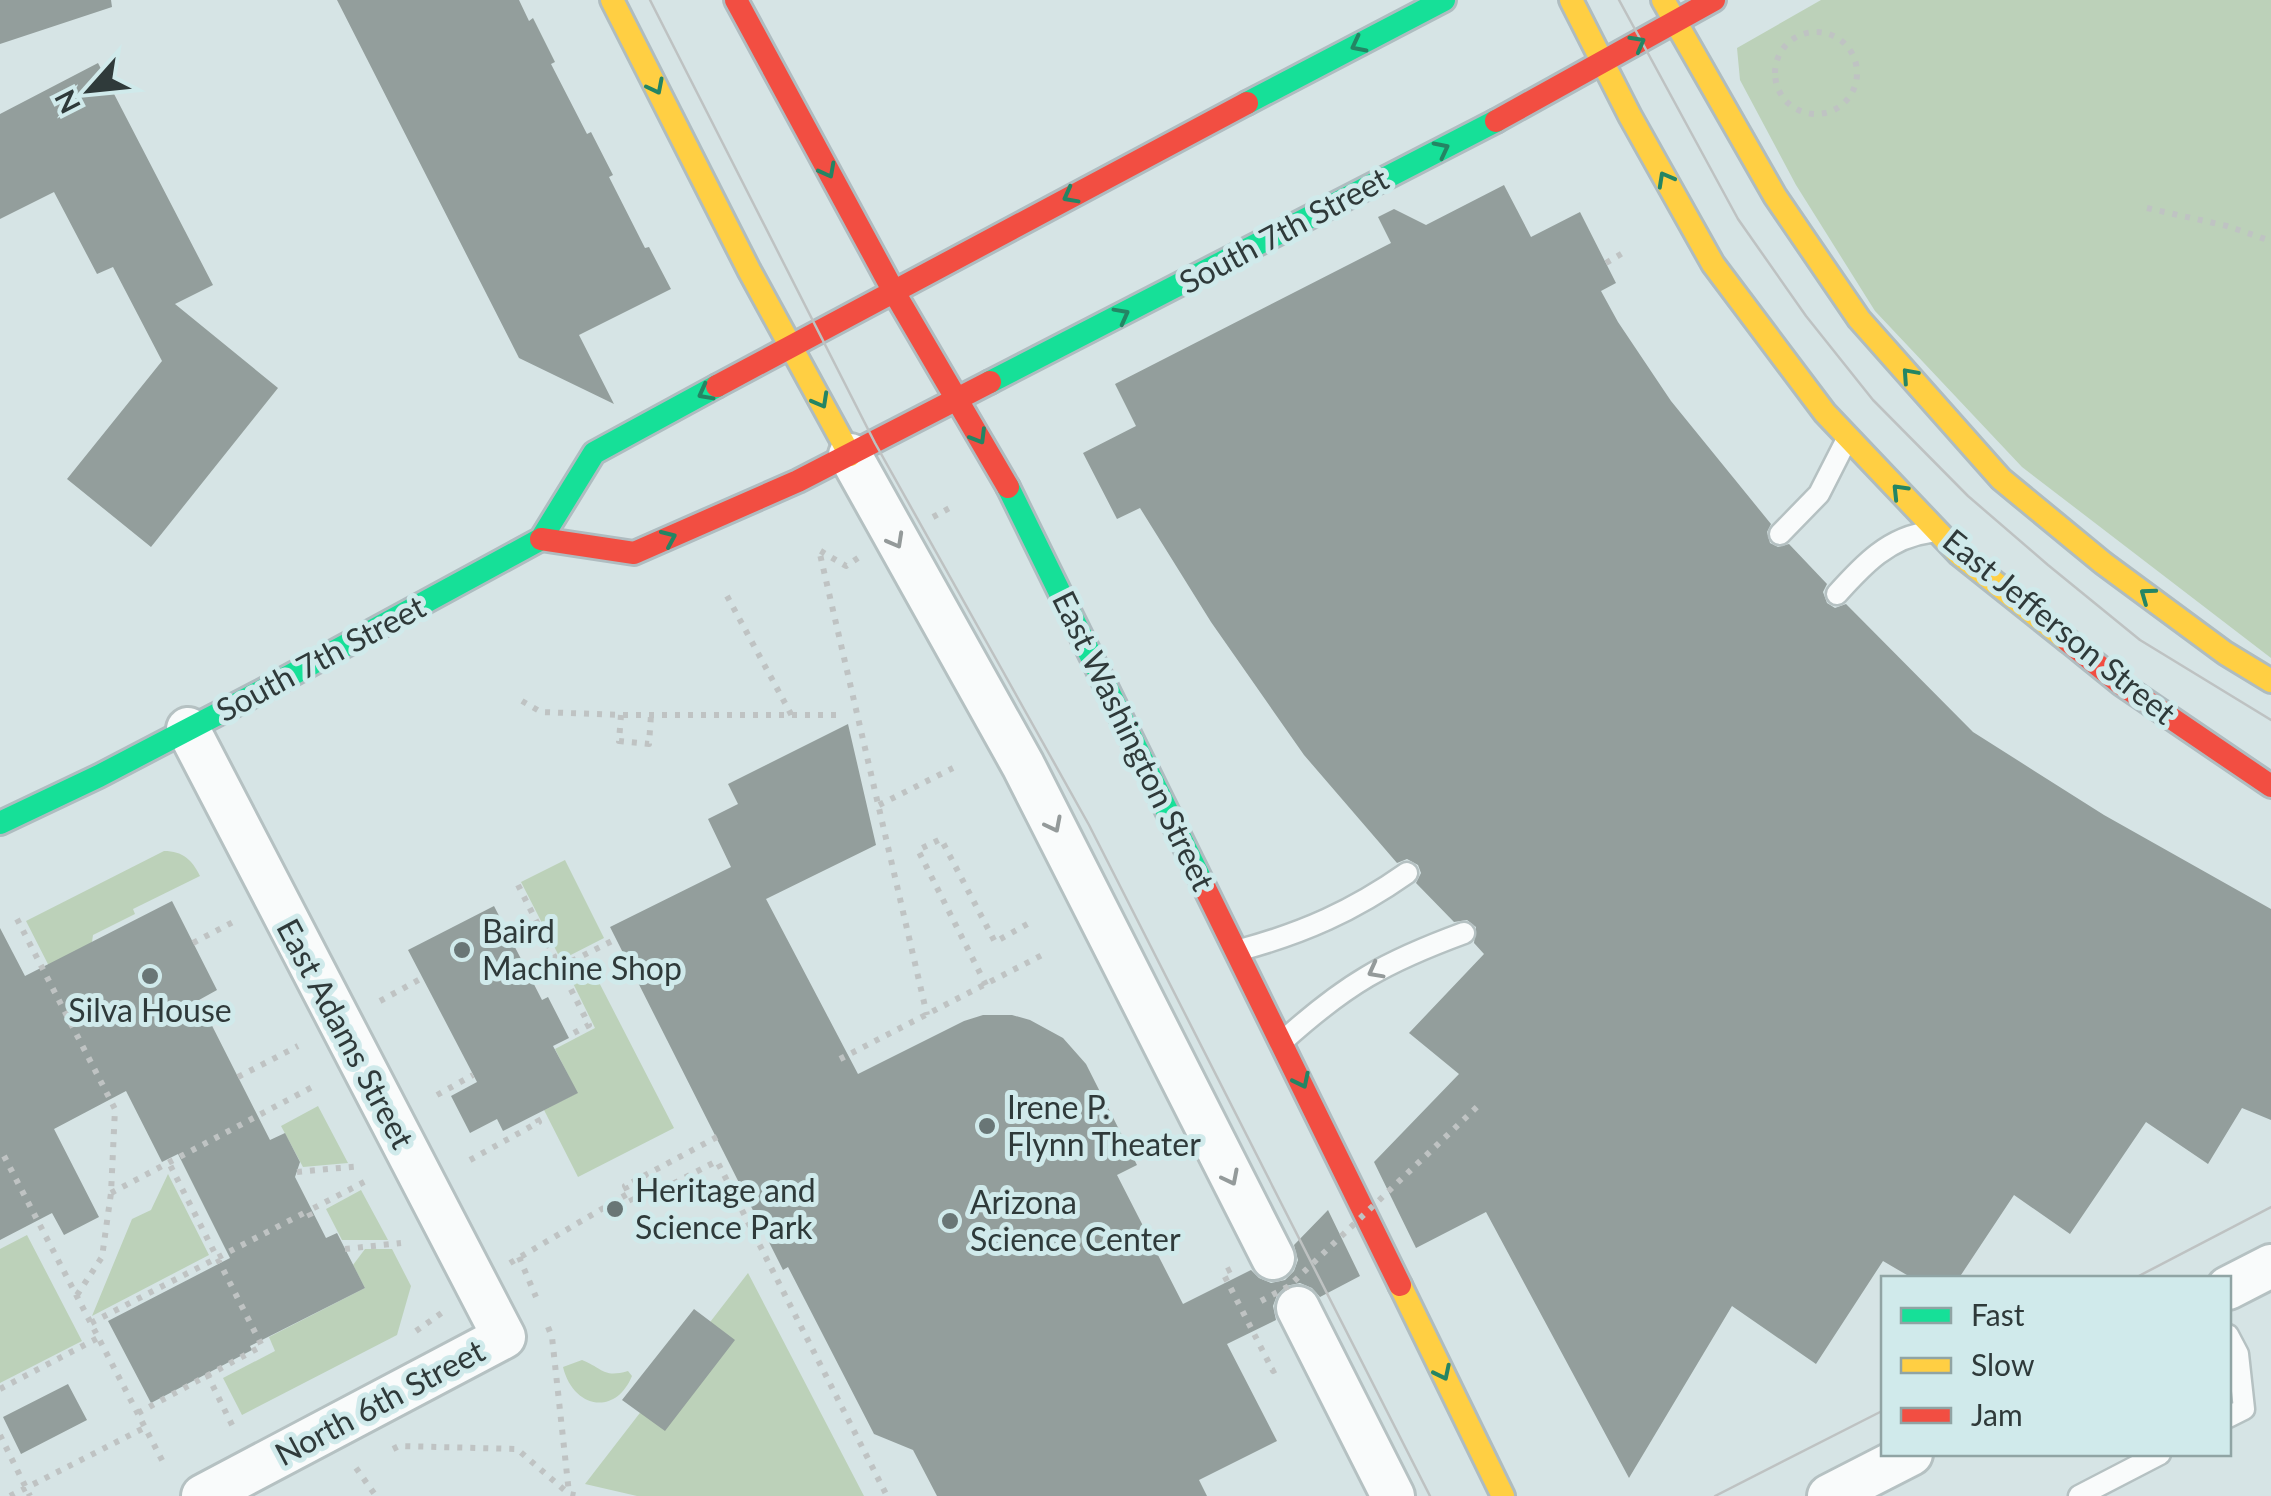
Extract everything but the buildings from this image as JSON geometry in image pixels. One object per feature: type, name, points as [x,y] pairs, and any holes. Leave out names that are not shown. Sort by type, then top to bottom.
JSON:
[{"type":"main road","points":[[612,0],[850,455]]},
{"type":"main road","name":"East Washington Street","points":[[736,0],[894,292],[1004,479],[1503,1496]]},
{"type":"main road","points":[[540,539],[594,453],[958,255],[1444,0]]},
{"type":"main road","name":"East Jefferson Street","points":[[1571,0],[1713,264],[1825,413],[1958,554],[2122,684],[2271,786]]},
{"type":"main road","points":[[1662,0],[1775,196],[1859,319],[2001,479],[2103,563],[2271,681]]},
{"type":"main road","name":"South 7th Street","points":[[0,823],[188,730],[540,539],[634,553],[850,455],[1714,0]]},
{"type":"street","points":[[850,455],[1023,766],[1273,1258]]},
{"type":"street","name":"East Adams Street","points":[[188,730],[504,1337]]},
{"type":"street","points":[[2231,1286],[2271,1266]]},
{"type":"street","points":[[1279,1305],[1393,1496]]},
{"type":"street","name":"North 6th Street","points":[[203,1496],[504,1337]]},
{"type":"street","points":[[1829,1496],[1874,1486],[1910,1456]]},
{"type":"lane","points":[[1780,534],[1819,494],[1848,438]]},
{"type":"lane","points":[[1836,594],[1884,548],[1910,534],[1937,531]]},
{"type":"lane","points":[[1238,951],[1294,936],[1347,912],[1407,874]]},
{"type":"lane","points":[[1282,1042],[1326,1002],[1358,980],[1416,951],[1464,933]]},
{"type":"lane","points":[[2231,1341],[2238,1354],[2244,1409],[2231,1416]]},
{"type":"lane","points":[[2079,1496],[2156,1456]]},
{"type":"path","points":[[1822,32],[1835,36],[1854,60],[1857,73],[1850,96],[1826,112],[1807,113],[1794,107],[1778,89],[1775,76],[1781,50],[1804,34],[1822,32]]},
{"type":"path","points":[[2147,208],[2227,226],[2271,241]]},
{"type":"path","points":[[1606,263],[1626,251]]},
{"type":"path","points":[[933,516],[955,504]]},
{"type":"path","points":[[846,566],[819,550],[927,1015]]},
{"type":"path","points":[[727,596],[792,717]]},
{"type":"path","points":[[522,702],[541,712],[838,715]]},
{"type":"path","points":[[621,715],[619,741],[649,744],[651,714]]},
{"type":"path","points":[[878,805],[953,768]]},
{"type":"path","points":[[986,985],[918,850],[941,838],[995,942],[1031,922]]},
{"type":"path","points":[[518,885],[589,1025],[568,1036]]},
{"type":"path","points":[[17,919],[114,1108],[111,1193],[102,1257],[76,1296]]},
{"type":"path","points":[[193,942],[233,922]]},
{"type":"path","points":[[560,967],[616,939]]},
{"type":"path","points":[[840,1059],[1046,953]]},
{"type":"path","points":[[380,1001],[422,978]]},
{"type":"path","points":[[238,1077],[298,1046]]},
{"type":"path","points":[[436,1095],[474,1075]]},
{"type":"path","points":[[111,1193],[318,1084]]},
{"type":"path","points":[[1279,1305],[1289,1286],[1479,1105]]},
{"type":"path","points":[[470,1160],[539,1122],[535,1115]]},
{"type":"path","points":[[716,1138],[625,1186],[634,1204],[717,1161],[887,1496]]},
{"type":"path","points":[[4,1156],[164,1464]]},
{"type":"path","points":[[138,1414],[262,1346],[168,1162]]},
{"type":"path","points":[[296,1172],[361,1166]]},
{"type":"path","points":[[90,1323],[216,1257],[310,1214],[368,1180]]},
{"type":"path","points":[[539,1305],[519,1256],[629,1193]]},
{"type":"path","points":[[345,1249],[401,1243]]},
{"type":"path","points":[[1237,1300],[1273,1371]]},
{"type":"path","points":[[546,1321],[552,1337],[570,1495]]},
{"type":"path","points":[[0,1389],[98,1338]]},
{"type":"path","points":[[207,1375],[233,1427]]},
{"type":"path","points":[[10,1496],[28,1492],[144,1428]]},
{"type":"path","points":[[0,1435],[28,1492]]},
{"type":"path","points":[[384,1454],[398,1446],[517,1450],[570,1495],[579,1496]]},
{"type":"path","points":[[343,1475],[370,1461]]},
{"type":"path","points":[[356,1468],[376,1496]]},
{"type":"green space","points":[[1821,0],[2271,0],[2271,658],[2022,467],[1875,311],[1796,185],[1740,80],[1737,48]]},
{"type":"green space","points":[[164,851],[186,858],[200,876],[133,909],[135,914],[93,935],[92,942],[54,976],[26,921]]},
{"type":"green space","points":[[565,860],[604,938],[561,960],[521,882]]},
{"type":"green space","points":[[588,961],[674,1128],[578,1177],[544,1110],[577,1093],[555,1049],[595,1028],[567,971]]},
{"type":"green space","points":[[318,1106],[348,1163],[303,1167],[281,1126]]},
{"type":"green space","points":[[168,1174],[209,1255],[92,1316],[132,1219],[151,1210]]},
{"type":"green space","points":[[361,1190],[388,1240],[342,1240],[326,1209]]},
{"type":"green space","points":[[27,1235],[82,1341],[0,1383],[0,1249]]},
{"type":"green space","points":[[365,1249],[392,1249],[411,1286],[397,1335],[242,1415],[223,1378],[275,1351],[269,1337],[365,1288],[353,1265]]},
{"type":"green space","points":[[748,1273],[864,1496],[637,1496],[585,1484]]},
{"type":"green space","points":[[582,1360],[608,1373],[628,1371],[632,1376],[615,1398],[605,1402],[585,1399],[568,1381],[563,1367]]},
{"type":"tram line","points":[[650,0],[875,443],[1089,825],[1430,1496]]},
{"type":"tram line","points":[[1619,0],[1738,219],[1806,316],[1873,400],[1968,496],[2140,640],[2271,720]]},
{"type":"tram line","points":[[2139,1276],[2271,1207]]},
{"type":"tram line","points":[[1715,1496],[1881,1412]]},
{"type":"traffic: fast","points":[[1247,103],[1444,0]]},
{"type":"traffic: fast","points":[[990,382],[1496,121]]},
{"type":"traffic: fast","points":[[0,823],[258,693],[541,539],[594,453],[717,386]]},
{"type":"traffic: fast","points":[[1008,487],[1202,882]]},
{"type":"traffic: slow","points":[[612,0],[749,270],[850,455]]},
{"type":"traffic: slow","points":[[1571,0],[1713,264],[1825,413],[1959,554],[2068,641]]},
{"type":"traffic: slow","points":[[1663,0],[1775,196],[1859,319],[2001,479],[2103,563],[2225,653],[2271,681]]},
{"type":"traffic: slow","points":[[1400,1285],[1503,1496]]},
{"type":"traffic: jam","points":[[736,0],[894,292],[1008,487]]},
{"type":"traffic: jam","points":[[1496,121],[1714,0]]},
{"type":"traffic: jam","points":[[717,386],[1247,103]]},
{"type":"traffic: jam","points":[[541,539],[634,553],[798,481],[990,382]]},
{"type":"traffic: jam","points":[[2068,641],[2121,684],[2271,786]]},
{"type":"traffic: jam","points":[[1202,882],[1400,1285]]},
{"type":"place","name":"Baird Machine Shop","points":[[462,950]]},
{"type":"place","name":"Silva House","points":[[150,976]]},
{"type":"place","name":"Irene P. Flynn Theater","points":[[987,1126]]},
{"type":"place","name":"Heritage and Science Park","points":[[615,1209]]},
{"type":"place","name":"Arizona Science Center","points":[[950,1221]]}]
